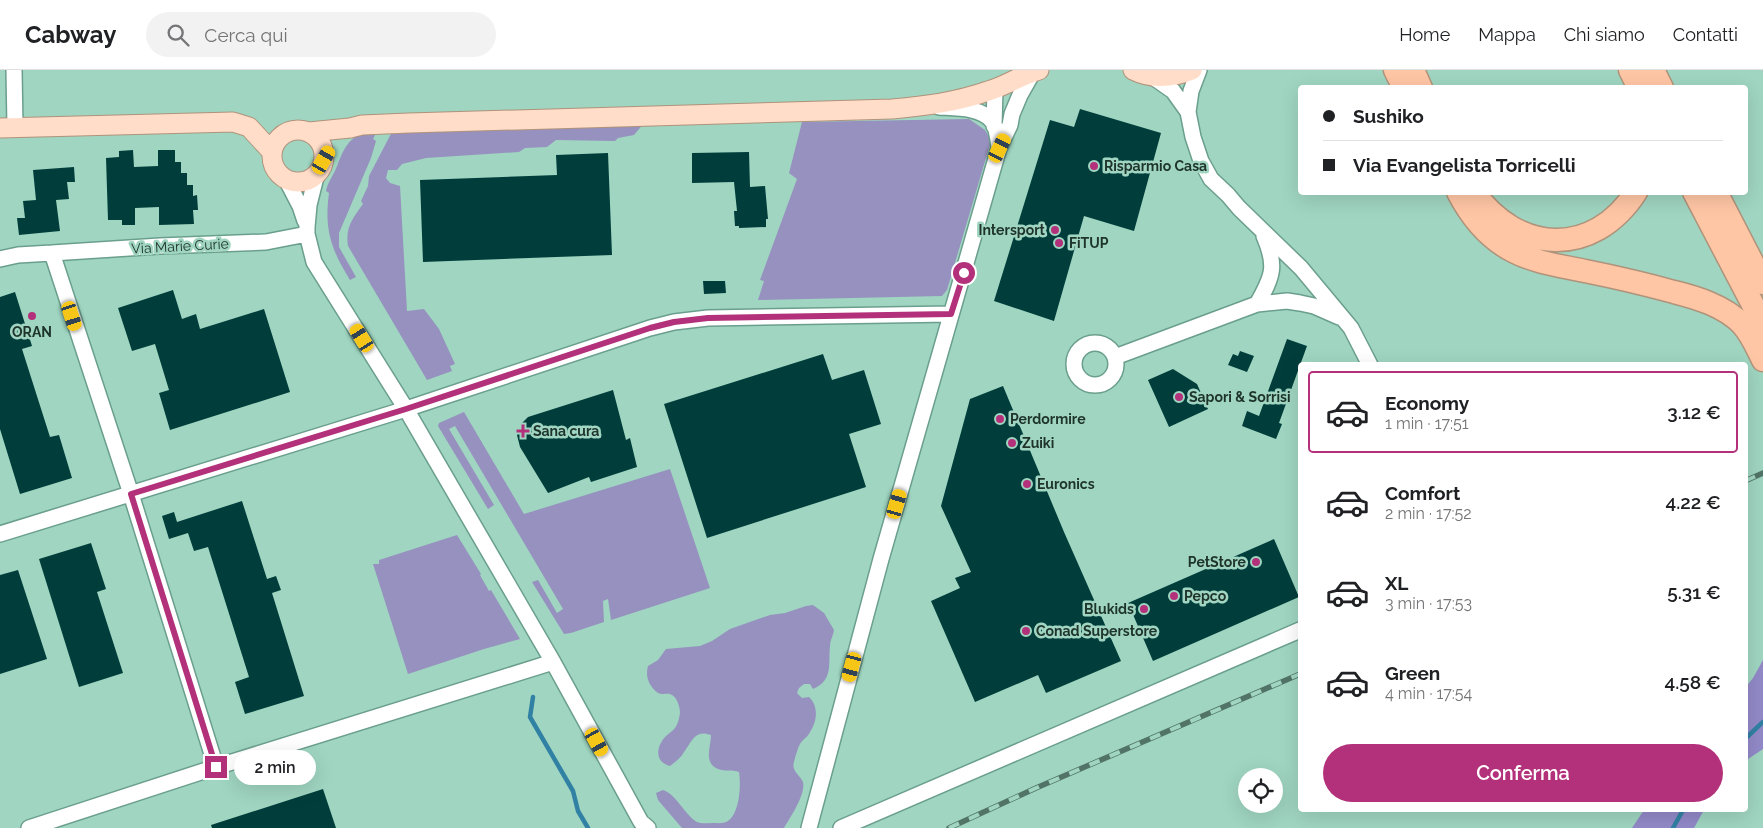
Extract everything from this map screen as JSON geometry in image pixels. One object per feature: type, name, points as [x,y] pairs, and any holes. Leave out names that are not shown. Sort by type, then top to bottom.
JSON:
[{"type":"highway","points":[[1395,70],[1402,85]]},
{"type":"highway","points":[[1413,70],[1420,85]]},
{"type":"highway","points":[[1629,85],[1630,70]]},
{"type":"highway","points":[[1630,70],[1638,85]]},
{"type":"highway","points":[[1653,70],[1660,85]]},
{"type":"highway","points":[[1460,195],[1473,216],[1487,232],[1516,252],[1556,265],[1642,283],[1719,307],[1734,317],[1749,333],[1763,360]]},
{"type":"highway","points":[[1476,195],[1489,211],[1505,225],[1524,234],[1556,240],[1586,235],[1604,226],[1622,212],[1634,195]]},
{"type":"highway","points":[[1696,195],[1763,324]]},
{"type":"highway","points":[[1718,195],[1763,283]]},
{"type":"main road","points":[[1133,70],[1153,76],[1166,77],[1192,70]]},
{"type":"main road","points":[[350,128],[336,138],[321,166],[303,181],[294,182],[286,179],[275,168],[272,152],[274,144],[285,133],[292,130],[308,132],[362,125],[409,122],[892,110],[929,106],[968,98],[995,89],[1036,71]]},
{"type":"main road","points":[[8,128],[234,122],[249,127],[272,152]]},
{"type":"main road","points":[[308,132],[316,136],[321,143],[324,151],[321,166]]},
{"type":"street","points":[[8,128],[14,70]]},
{"type":"street","points":[[1200,70],[1191,91],[1188,112],[1193,138],[1201,161],[1211,179],[1302,268],[1351,328],[1368,362]]},
{"type":"street","points":[[809,828],[881,559],[1000,148],[1010,125],[1012,114],[1036,71]]},
{"type":"street","points":[[1153,76],[1173,91],[1188,112]]},
{"type":"street","points":[[995,89],[1007,102],[1012,114]]},
{"type":"street","points":[[994,126],[993,102],[995,89]]},
{"type":"street","points":[[929,106],[982,113],[992,121],[1000,148]]},
{"type":"street","points":[[307,230],[309,205],[321,166]]},
{"type":"street","points":[[286,179],[300,206],[314,262],[406,409],[553,662],[644,826]]},
{"type":"street","points":[[1257,304],[1266,288],[1273,266],[1272,253],[1261,228]]},
{"type":"street","name":"Via Marie Curie","points":[[0,259],[18,255],[160,246],[266,242],[307,230]]},
{"type":"street","points":[[52,253],[131,494],[216,767]]},
{"type":"street","points":[[1115,357],[1257,304],[1287,301],[1300,303],[1314,306],[1343,318]]},
{"type":"street","points":[[0,534],[406,409],[650,328],[674,322],[708,318],[951,314]]},
{"type":"street","points":[[841,828],[1298,631]]},
{"type":"street","points":[[29,828],[216,767],[553,662]]},
{"type":"shaded area","points":[[969,119],[985,130],[991,141],[947,290],[942,296],[758,300],[764,281],[760,280],[797,179],[789,173],[802,122]]},
{"type":"shaded area","points":[[644,123],[634,135],[618,138],[615,141],[556,140],[547,147],[525,148],[519,152],[426,158],[402,164],[397,170],[388,170],[386,178],[390,183],[400,186],[407,311],[424,309],[439,329],[455,364],[450,366],[452,371],[427,380],[348,246],[347,239],[351,223],[363,204],[361,201],[368,186],[369,176],[394,128]]},
{"type":"shaded area","points":[[378,129],[373,139],[376,141],[371,158],[339,233],[339,247],[356,277],[350,280],[338,259],[330,239],[328,229],[329,193],[326,191],[351,140]]},
{"type":"shaded area","points":[[464,412],[524,514],[670,469],[710,588],[611,620],[608,599],[603,601],[604,622],[564,634],[532,582],[538,580],[557,613],[563,609],[455,426],[449,429],[494,505],[488,509],[438,426],[439,423]]},
{"type":"shaded area","points":[[457,535],[489,591],[491,590],[520,639],[408,674],[373,564],[379,564],[379,560]]},
{"type":"shaded area","points":[[813,605],[824,613],[834,630],[830,644],[827,676],[820,685],[813,689],[810,684],[804,684],[797,693],[802,698],[809,697],[816,709],[816,714],[812,728],[797,750],[793,765],[803,782],[803,787],[800,799],[790,818],[784,828],[682,828],[658,800],[656,793],[663,790],[668,792],[692,819],[697,822],[725,823],[732,817],[737,805],[740,791],[739,772],[721,770],[713,766],[709,759],[711,735],[706,734],[694,737],[678,760],[670,766],[661,761],[658,753],[660,744],[676,726],[680,711],[675,697],[658,693],[652,687],[647,678],[648,666],[658,660],[666,649],[700,646],[712,641],[730,629],[770,615]]},
{"type":"shaded area","points":[[1763,660],[1763,749],[1748,759],[1748,684]]},
{"type":"shaded area","points":[[1643,812],[1703,812],[1694,828],[1632,828]]},
{"type":"building","name":"Risparmio Casa","points":[[1080,109],[1161,133],[1134,231],[1084,216],[1054,321],[994,301],[1050,120],[1074,127]]},
{"type":"building","points":[[133,150],[134,167],[158,166],[158,150],[175,150],[175,162],[181,162],[181,173],[187,173],[187,185],[193,185],[193,196],[197,195],[198,210],[193,210],[194,224],[159,225],[159,207],[135,208],[135,225],[122,225],[122,220],[108,220],[106,158],[119,157],[119,151]]},
{"type":"building","points":[[749,152],[750,187],[765,186],[768,219],[766,219],[766,227],[739,228],[739,226],[735,226],[734,211],[737,211],[734,182],[692,183],[692,153]]},
{"type":"building","points":[[608,153],[612,255],[423,262],[420,180],[557,175],[556,155]]},
{"type":"building","points":[[74,167],[75,182],[67,182],[69,199],[56,200],[60,231],[19,235],[17,218],[25,218],[23,201],[36,200],[33,170]]},
{"type":"building","points":[[703,281],[725,281],[726,293],[704,294]]},
{"type":"building","points":[[173,290],[182,319],[196,314],[200,329],[264,309],[290,392],[170,430],[159,393],[169,390],[155,344],[132,351],[118,308]]},
{"type":"building","points":[[15,292],[32,346],[22,349],[50,437],[59,435],[72,478],[20,494],[0,429],[0,297]]},
{"type":"building","points":[[1287,339],[1307,346],[1301,362],[1298,362],[1298,371],[1279,423],[1282,424],[1276,439],[1242,426],[1247,411],[1259,416]]},
{"type":"building","points":[[1240,351],[1254,356],[1247,372],[1228,365],[1233,354],[1238,356]]},
{"type":"building","points":[[823,354],[832,380],[864,370],[881,424],[849,434],[866,487],[707,538],[664,404]]},
{"type":"building","name":"Sapori & Sorrisi","points":[[1173,369],[1197,384],[1208,409],[1169,427],[1148,380]]},
{"type":"building","points":[[1003,386],[1064,532],[1121,661],[1046,693],[1038,675],[975,702],[931,601],[960,588],[955,578],[971,572],[941,506],[970,399]]},
{"type":"building","points":[[613,390],[626,440],[630,438],[637,467],[591,482],[589,477],[548,493],[520,447],[517,435],[522,423],[528,417]]},
{"type":"building","points":[[242,501],[267,579],[276,576],[281,590],[272,593],[304,696],[245,714],[235,682],[249,677],[208,547],[194,551],[188,533],[169,539],[162,516],[174,512],[177,522]]},
{"type":"building","points":[[1274,539],[1298,595],[1298,597],[1153,661],[1128,603]]},
{"type":"building","points":[[91,543],[106,589],[97,592],[123,673],[79,687],[39,559]]},
{"type":"building","points":[[18,570],[47,659],[0,674],[0,575]]},
{"type":"building","points":[[323,789],[336,828],[212,828],[211,825]]},
{"type":"waterway","points":[[533,697],[530,717],[573,791],[578,811],[588,828]]},
{"type":"waterway","points":[[1748,736],[1763,722]]},
{"type":"waterway","points":[[1673,828],[1682,812]]},
{"type":"railway","points":[[1748,480],[1763,473]]},
{"type":"railway","points":[[949,828],[1036,788],[1298,675]]},
{"type":"place","name":"Risparmio Casa","points":[[1094,166]]},
{"type":"place","name":"Intersport","points":[[1055,230]]},
{"type":"place","name":"FiTUP","points":[[1059,243]]},
{"type":"place","name":"ORAN","points":[[32,316]]},
{"type":"place","name":"Sapori & Sorrisi","points":[[1179,397]]},
{"type":"place","name":"Perdormire","points":[[1000,419]]},
{"type":"place","name":"Sana cura","points":[[523,431]]},
{"type":"place","name":"Zuiki","points":[[1012,443]]},
{"type":"place","name":"Euronics","points":[[1027,484]]},
{"type":"place","name":"PetStore","points":[[1256,562]]},
{"type":"place","name":"Pepco","points":[[1174,596]]},
{"type":"place","name":"Blukids","points":[[1144,609]]},
{"type":"place","name":"Conad Superstore","points":[[1026,631]]},
{"type":"route","points":[[216,767],[131,494],[406,409],[650,328],[674,322],[708,318],[951,314],[964,273]]}]
